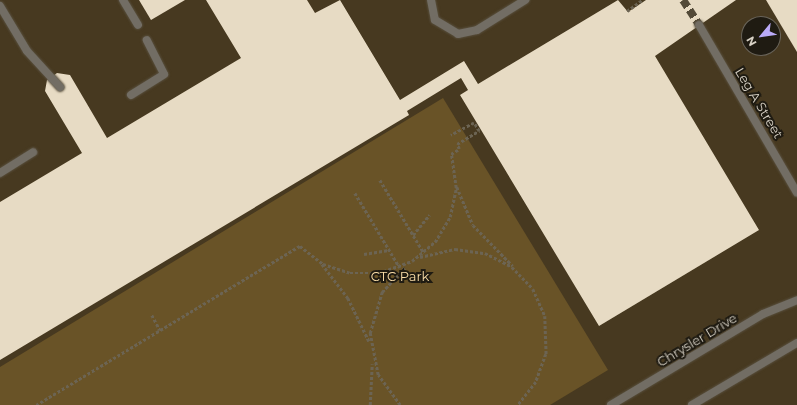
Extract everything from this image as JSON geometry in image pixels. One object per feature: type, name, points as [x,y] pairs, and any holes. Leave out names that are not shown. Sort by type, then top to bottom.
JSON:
[{"type":"street","points":[[123,0],[138,25]]},
{"type":"street","points":[[431,0],[435,20],[458,34],[477,30],[525,0]]},
{"type":"street","points":[[0,6],[27,51],[60,88]]},
{"type":"street","name":"Leg A Street","points":[[699,25],[797,193]]},
{"type":"street","points":[[131,95],[164,74],[147,40]]},
{"type":"street","points":[[0,172],[33,152]]},
{"type":"street","name":"Chrysler Drive","points":[[611,405],[764,314],[797,300]]},
{"type":"street","points":[[692,405],[797,343]]},
{"type":"path","points":[[627,10],[642,0]]},
{"type":"path","points":[[451,135],[474,123],[479,131],[456,144],[459,149],[451,154],[460,201],[473,225],[523,277],[540,302],[548,339],[540,375],[518,405]]},
{"type":"path","points":[[380,180],[424,253]]},
{"type":"path","points":[[317,260],[358,274],[400,268],[424,253],[447,224],[456,181]]},
{"type":"path","points":[[355,193],[400,268]]},
{"type":"path","points":[[413,235],[429,215]]},
{"type":"path","points":[[36,405],[300,246],[317,260],[352,305],[370,350],[378,376],[400,405]]},
{"type":"path","points":[[364,254],[389,250]]},
{"type":"path","points":[[370,405],[373,387],[370,350],[370,324],[378,300],[392,278],[412,261],[440,250],[470,250],[499,258],[523,277]]},
{"type":"path","points":[[152,314],[160,330]]},
{"type":"shaded area","points":[[0,0],[797,0],[797,405],[0,405]]},
{"type":"green space","name":"CTC Park","points":[[443,98],[608,370],[550,405],[0,405],[0,367]]},
{"type":"building","points":[[139,0],[185,0],[151,20]]},
{"type":"building","points":[[206,0],[307,0],[315,13],[340,0],[400,100],[464,61],[478,84],[618,0],[628,12],[646,0],[736,0],[655,56],[759,230],[599,326],[460,95],[468,90],[461,78],[407,111],[409,115],[0,360],[0,202],[82,153],[45,91],[47,80],[57,73],[70,75],[107,138],[241,58]]},
{"type":"building","points":[[766,0],[797,0],[797,52],[781,25],[781,16],[776,16]]},
{"type":"tunnel","points":[[683,0],[699,25]]}]
